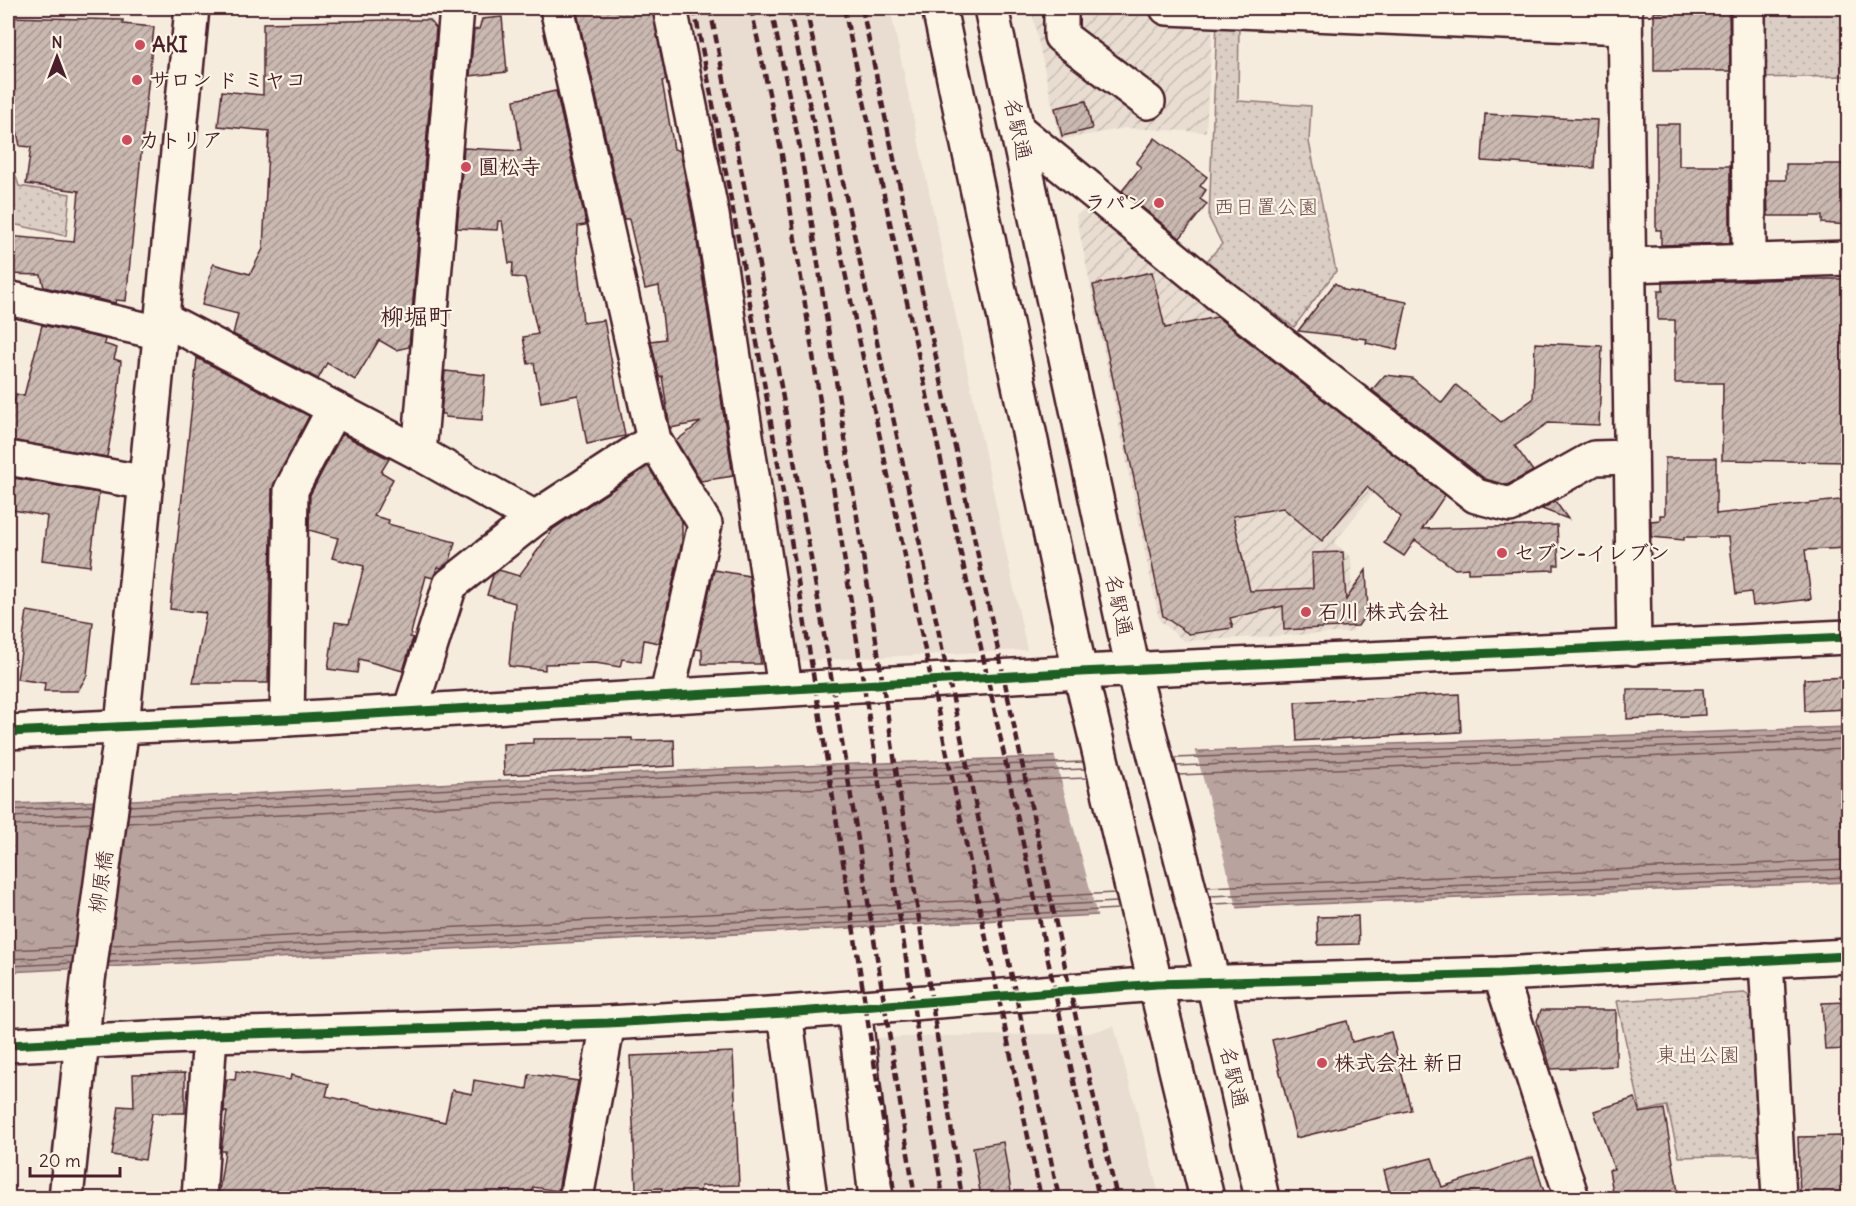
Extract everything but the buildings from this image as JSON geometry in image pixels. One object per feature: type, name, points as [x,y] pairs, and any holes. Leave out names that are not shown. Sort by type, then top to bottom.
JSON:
[{"type":"street","name":"柳原橋","points":[[66,1198],[88,980],[122,726],[192,8]]},
{"type":"street","points":[[419,453],[457,8]]},
{"type":"street","points":[[557,8],[654,441],[705,524],[668,695]]},
{"type":"street","points":[[670,8],[712,215],[785,688]]},
{"type":"street","points":[[939,8],[1080,672],[1207,1198]]},
{"type":"street","name":"名駅通","points":[[991,8],[1133,670],[1213,982],[1262,1198]]},
{"type":"street","points":[[1061,8],[1061,36],[1148,102]]},
{"type":"street","points":[[1167,8],[1625,17],[1634,648]]},
{"type":"street","points":[[1748,8],[1749,261]]},
{"type":"street","points":[[1018,130],[1221,296],[1476,496],[1510,505],[1594,458],[1631,457]]},
{"type":"street","points":[[1628,265],[1848,258]]},
{"type":"street","points":[[8,298],[161,325],[334,409],[419,453],[535,518]]},
{"type":"street","points":[[287,719],[291,490],[334,409]]},
{"type":"street","points":[[410,711],[450,585],[535,518],[654,441]]},
{"type":"street","points":[[8,458],[147,483]]},
{"type":"street","points":[[8,732],[287,719],[1080,672],[1848,637]]},
{"type":"street","points":[[8,1045],[210,1035],[608,1023],[785,1013],[1156,984],[1500,974],[1848,956]]},
{"type":"street","points":[[1766,960],[1779,1198]]},
{"type":"street","points":[[1500,974],[1572,1198]]},
{"type":"street","points":[[854,1008],[876,1198]]},
{"type":"street","points":[[785,1013],[810,1198]]},
{"type":"street","points":[[576,1198],[608,1023]]},
{"type":"street","points":[[199,1198],[210,1035]]},
{"type":"shaded area","points":[[671,8],[890,8],[1027,650],[796,661]]},
{"type":"shaded area","points":[[1031,8],[1213,19],[1206,132],[1125,128],[1060,140]]},
{"type":"shaded area","points":[[1096,203],[1407,450],[1334,543],[1351,557],[1353,632],[1184,641],[1159,620],[1076,215]]},
{"type":"shaded area","points":[[1114,1026],[1160,1198],[886,1198],[864,1038],[1089,1033]]},
{"type":"green space","points":[[1758,8],[1848,8],[1848,76],[1759,78]]},
{"type":"green space","name":"西日置公園","points":[[1217,20],[1239,21],[1238,101],[1311,106],[1309,142],[1336,271],[1294,327],[1204,264],[1222,244],[1209,218]]},
{"type":"green space","points":[[8,152],[19,186],[70,194],[66,236],[8,223]]},
{"type":"green space","name":"東出公園","points":[[1745,993],[1755,1002],[1759,1155],[1679,1157],[1667,1106],[1641,1112],[1617,1001]]},
{"type":"water","points":[[1848,727],[1848,882],[1290,905],[8,972],[8,804],[133,800],[721,769]]},
{"type":"pier","points":[[1195,748],[1238,911],[1098,919],[1054,754]]},
{"type":"railway","points":[[694,8],[776,453],[895,1198]]},
{"type":"railway","points":[[710,8],[739,156],[819,602],[915,1198]]},
{"type":"railway","points":[[751,8],[782,155],[943,1198]]},
{"type":"railway","points":[[771,8],[801,153],[962,1198]]},
{"type":"railway","points":[[789,8],[1041,1198]]},
{"type":"railway","points":[[806,8],[1059,1198]]},
{"type":"railway","points":[[844,8],[1099,1198]]},
{"type":"railway","points":[[862,8],[1080,1037],[1117,1198]]},
{"type":"cycle path","points":[[8,732],[287,719],[1080,672],[1848,637]]},
{"type":"cycle path","points":[[8,1045],[210,1035],[608,1023],[785,1013],[1157,984],[1500,974],[1848,956]]},
{"type":"place","name":"AKI","points":[[140,45]]},
{"type":"place","name":"サロン ド ミヤコ","points":[[137,80]]},
{"type":"place","name":"カトリア","points":[[127,140]]},
{"type":"place","name":"圓松寺","points":[[466,167]]},
{"type":"place","name":"ラパン","points":[[1159,203]]},
{"type":"place","name":"セブン-イレブン","points":[[1502,553]]},
{"type":"place","name":"石川 株式会社","points":[[1306,612]]},
{"type":"place","name":"株式会社 新日","points":[[1322,1063]]},
{"type":"district","name":"柳堀町","points":[[416,317]]}]
